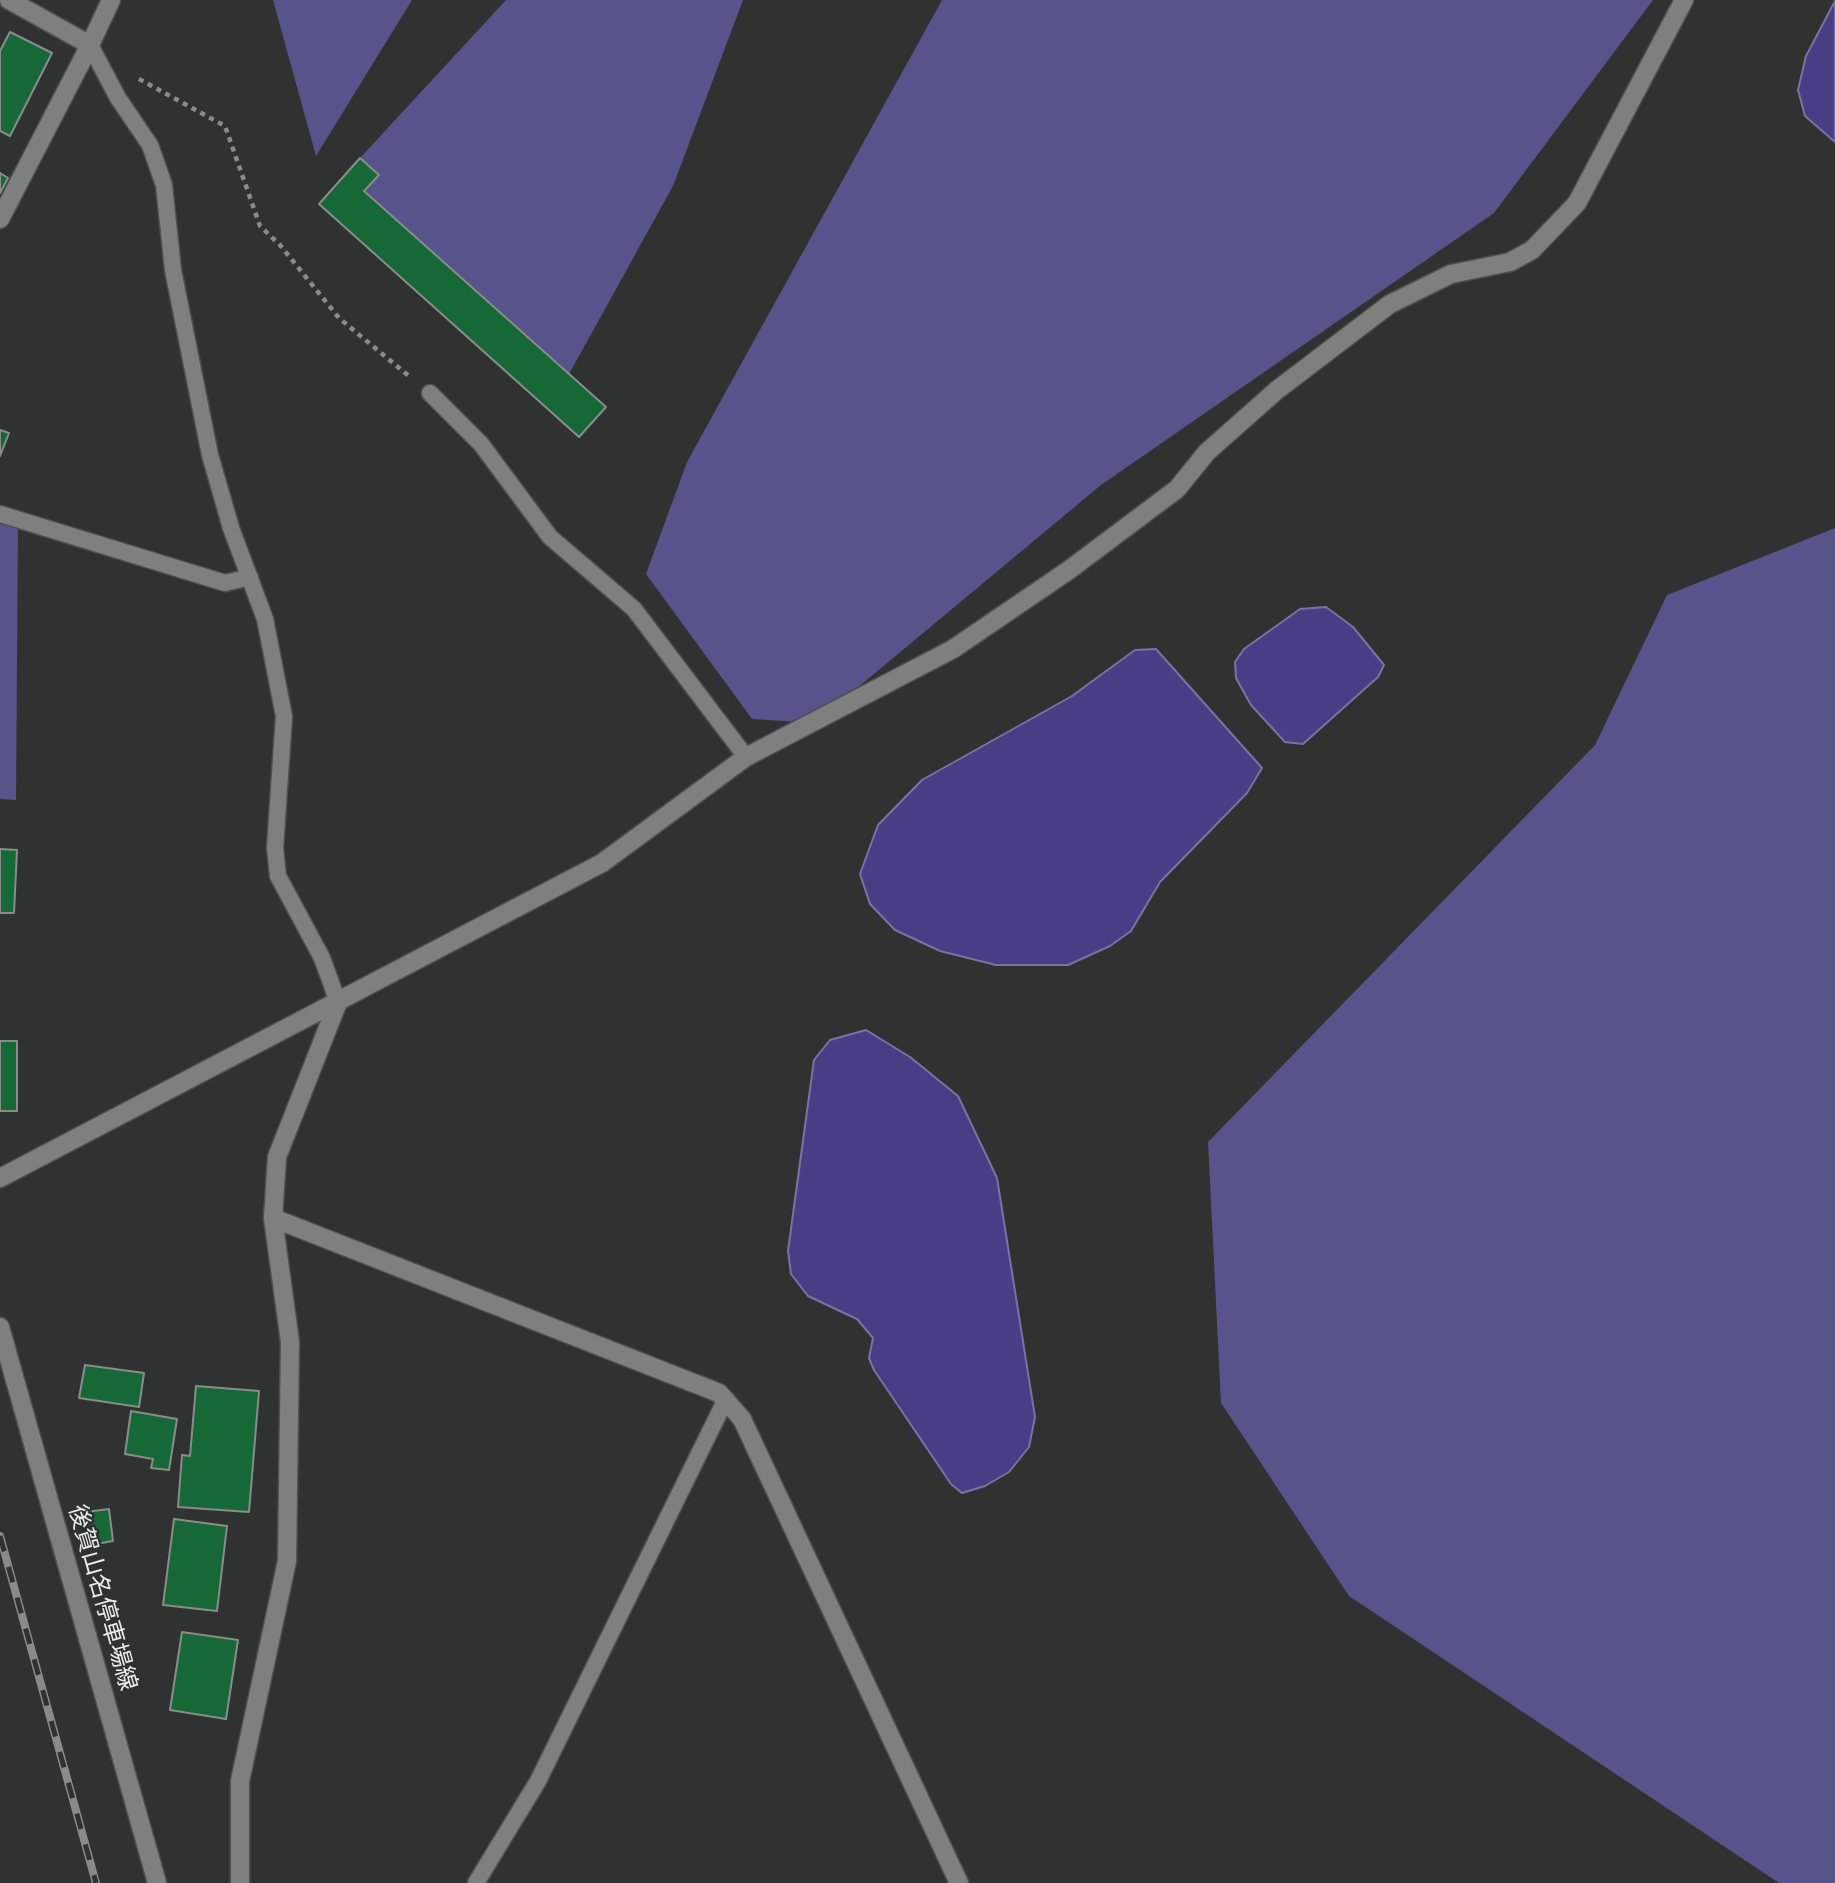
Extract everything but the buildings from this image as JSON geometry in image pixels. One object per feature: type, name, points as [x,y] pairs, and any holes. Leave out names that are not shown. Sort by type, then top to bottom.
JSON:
[{"type":"street","points":[[9,0],[90,45]]},
{"type":"street","points":[[0,219],[111,0]]},
{"type":"street","points":[[0,1178],[602,863],[746,757],[953,649],[1069,570],[1177,489],[1207,452],[1277,390],[1390,304],[1451,274],[1510,262],[1532,250],[1577,203],[1684,0]]},
{"type":"street","points":[[240,1883],[240,1781],[287,1561],[290,1342],[272,1218],[277,1157],[338,1002]]},
{"type":"street","points":[[272,1218],[719,1393],[726,1399],[742,1419],[959,1883]]},
{"type":"street","name":"後賀山名停車場線","points":[[0,1327],[157,1883]]},
{"type":"lane","points":[[90,45],[118,98],[150,145],[163,186],[173,270],[210,455],[231,528],[265,620],[284,716],[275,848],[278,876],[322,958],[338,1002]]},
{"type":"lane","points":[[430,393],[481,444],[550,537],[634,609],[746,757]]},
{"type":"lane","points":[[0,514],[225,583],[250,577]]},
{"type":"lane","points":[[477,1883],[538,1782],[726,1399]]},
{"type":"path","points":[[99,62],[225,126],[260,226],[280,245],[339,318],[430,393]]},
{"type":"shaded area","points":[[273,0],[412,0],[316,156]]},
{"type":"shaded area","points":[[506,0],[743,0],[673,186],[569,374],[364,191],[379,175],[360,158]]},
{"type":"shaded area","points":[[942,0],[1653,0],[1494,213],[1101,485],[815,723],[752,719],[646,574],[687,462]]},
{"type":"shaded area","points":[[1835,1],[1835,142],[1805,116],[1798,90],[1806,56]]},
{"type":"shaded area","points":[[0,524],[18,527],[16,800],[0,799]]},
{"type":"shaded area","points":[[1835,528],[1835,1883],[1779,1883],[1349,1596],[1221,1403],[1208,1142],[1595,745],[1667,595]]},
{"type":"shaded area","points":[[1326,607],[1353,627],[1384,665],[1378,677],[1303,744],[1285,742],[1251,705],[1236,678],[1235,662],[1244,649],[1300,609]]},
{"type":"shaded area","points":[[1156,649],[1262,768],[1247,793],[1160,882],[1131,931],[1110,946],[1068,965],[996,965],[940,951],[895,930],[870,904],[860,874],[878,825],[922,780],[1072,696],[1135,650]]},
{"type":"shaded area","points":[[866,1030],[910,1057],[958,1096],[997,1178],[1035,1417],[1029,1447],[1009,1472],[985,1486],[962,1493],[951,1484],[874,1370],[869,1358],[873,1338],[857,1319],[808,1296],[791,1274],[788,1251],[814,1060],[830,1040]]},
{"type":"railway","points":[[0,1536],[96,1883]]}]
